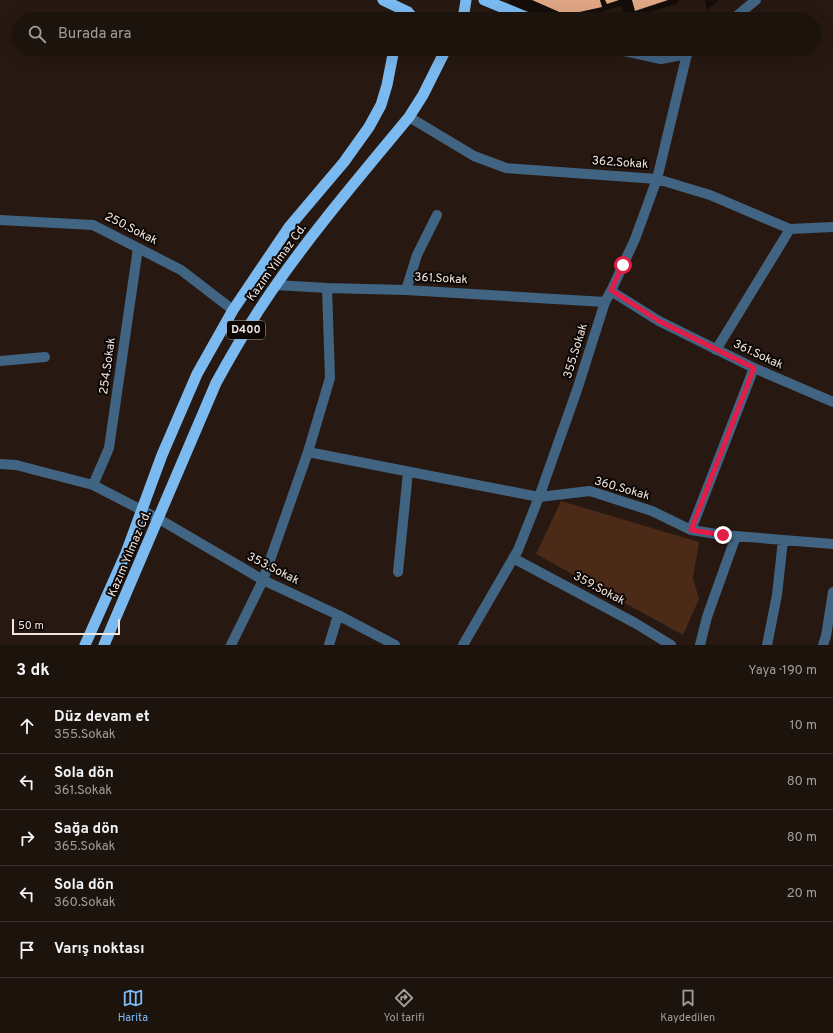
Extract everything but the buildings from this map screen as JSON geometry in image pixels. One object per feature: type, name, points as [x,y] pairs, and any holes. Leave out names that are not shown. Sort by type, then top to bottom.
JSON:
[{"type":"highway","points":[[383,0],[401,12]]},
{"type":"highway","points":[[408,0],[409,12]]},
{"type":"highway","points":[[464,12],[466,0]]},
{"type":"highway","points":[[484,0],[514,12]]},
{"type":"highway","name":"Kazım Yılmaz Cd.","points":[[85,645],[126,553],[162,454],[196,374],[233,310],[289,227],[344,162],[369,127],[381,105],[387,85],[393,56]]},
{"type":"highway","name":"Kazım Yılmaz Cd.","points":[[104,645],[216,383],[253,318],[306,243],[409,117],[423,95],[442,56]]},
{"type":"street","points":[[741,12],[756,0]]},
{"type":"street","points":[[644,56],[661,60],[676,56]]},
{"type":"street","name":"355.Sokak","points":[[463,645],[513,558],[540,497],[577,390],[605,302],[634,239],[657,179],[690,56]]},
{"type":"street","name":"362.Sokak","points":[[409,117],[474,156],[506,168],[657,179],[710,195],[790,229],[833,227]]},
{"type":"street","points":[[406,290],[417,254],[437,215]]},
{"type":"street","name":"250.Sokak","points":[[0,220],[93,225],[181,270],[233,310]]},
{"type":"street","points":[[716,350],[790,229]]},
{"type":"street","name":"254.Sokak","points":[[93,485],[110,448],[138,248]]},
{"type":"street","name":"361.Sokak","points":[[276,285],[406,290],[605,302]]},
{"type":"street","points":[[231,645],[262,580],[308,452],[330,378],[327,288]]},
{"type":"street","name":"361.Sokak","points":[[611,290],[659,321],[716,350],[833,402]]},
{"type":"street","points":[[0,361],[45,357]]},
{"type":"street","points":[[691,530],[754,368]]},
{"type":"street","name":"360.Sokak","points":[[308,452],[540,497],[590,491],[652,511],[691,530],[736,536],[833,544]]},
{"type":"street","name":"353.Sokak","points":[[0,464],[16,465],[93,485],[159,519],[262,580],[338,615],[395,645]]},
{"type":"street","points":[[398,572],[408,472]]},
{"type":"street","points":[[700,645],[706,617],[736,536]]},
{"type":"street","points":[[767,645],[777,595],[783,540]]},
{"type":"street","name":"359.Sokak","points":[[513,558],[635,623],[671,645]]},
{"type":"street","points":[[823,645],[826,636],[833,592]]},
{"type":"street","points":[[329,645],[338,615]]},
{"type":"shaded area","points":[[561,501],[699,542],[693,578],[699,599],[683,635],[536,554]]},
{"type":"route","points":[[623,265],[611,290],[659,321],[754,368],[691,530],[723,535]]}]
